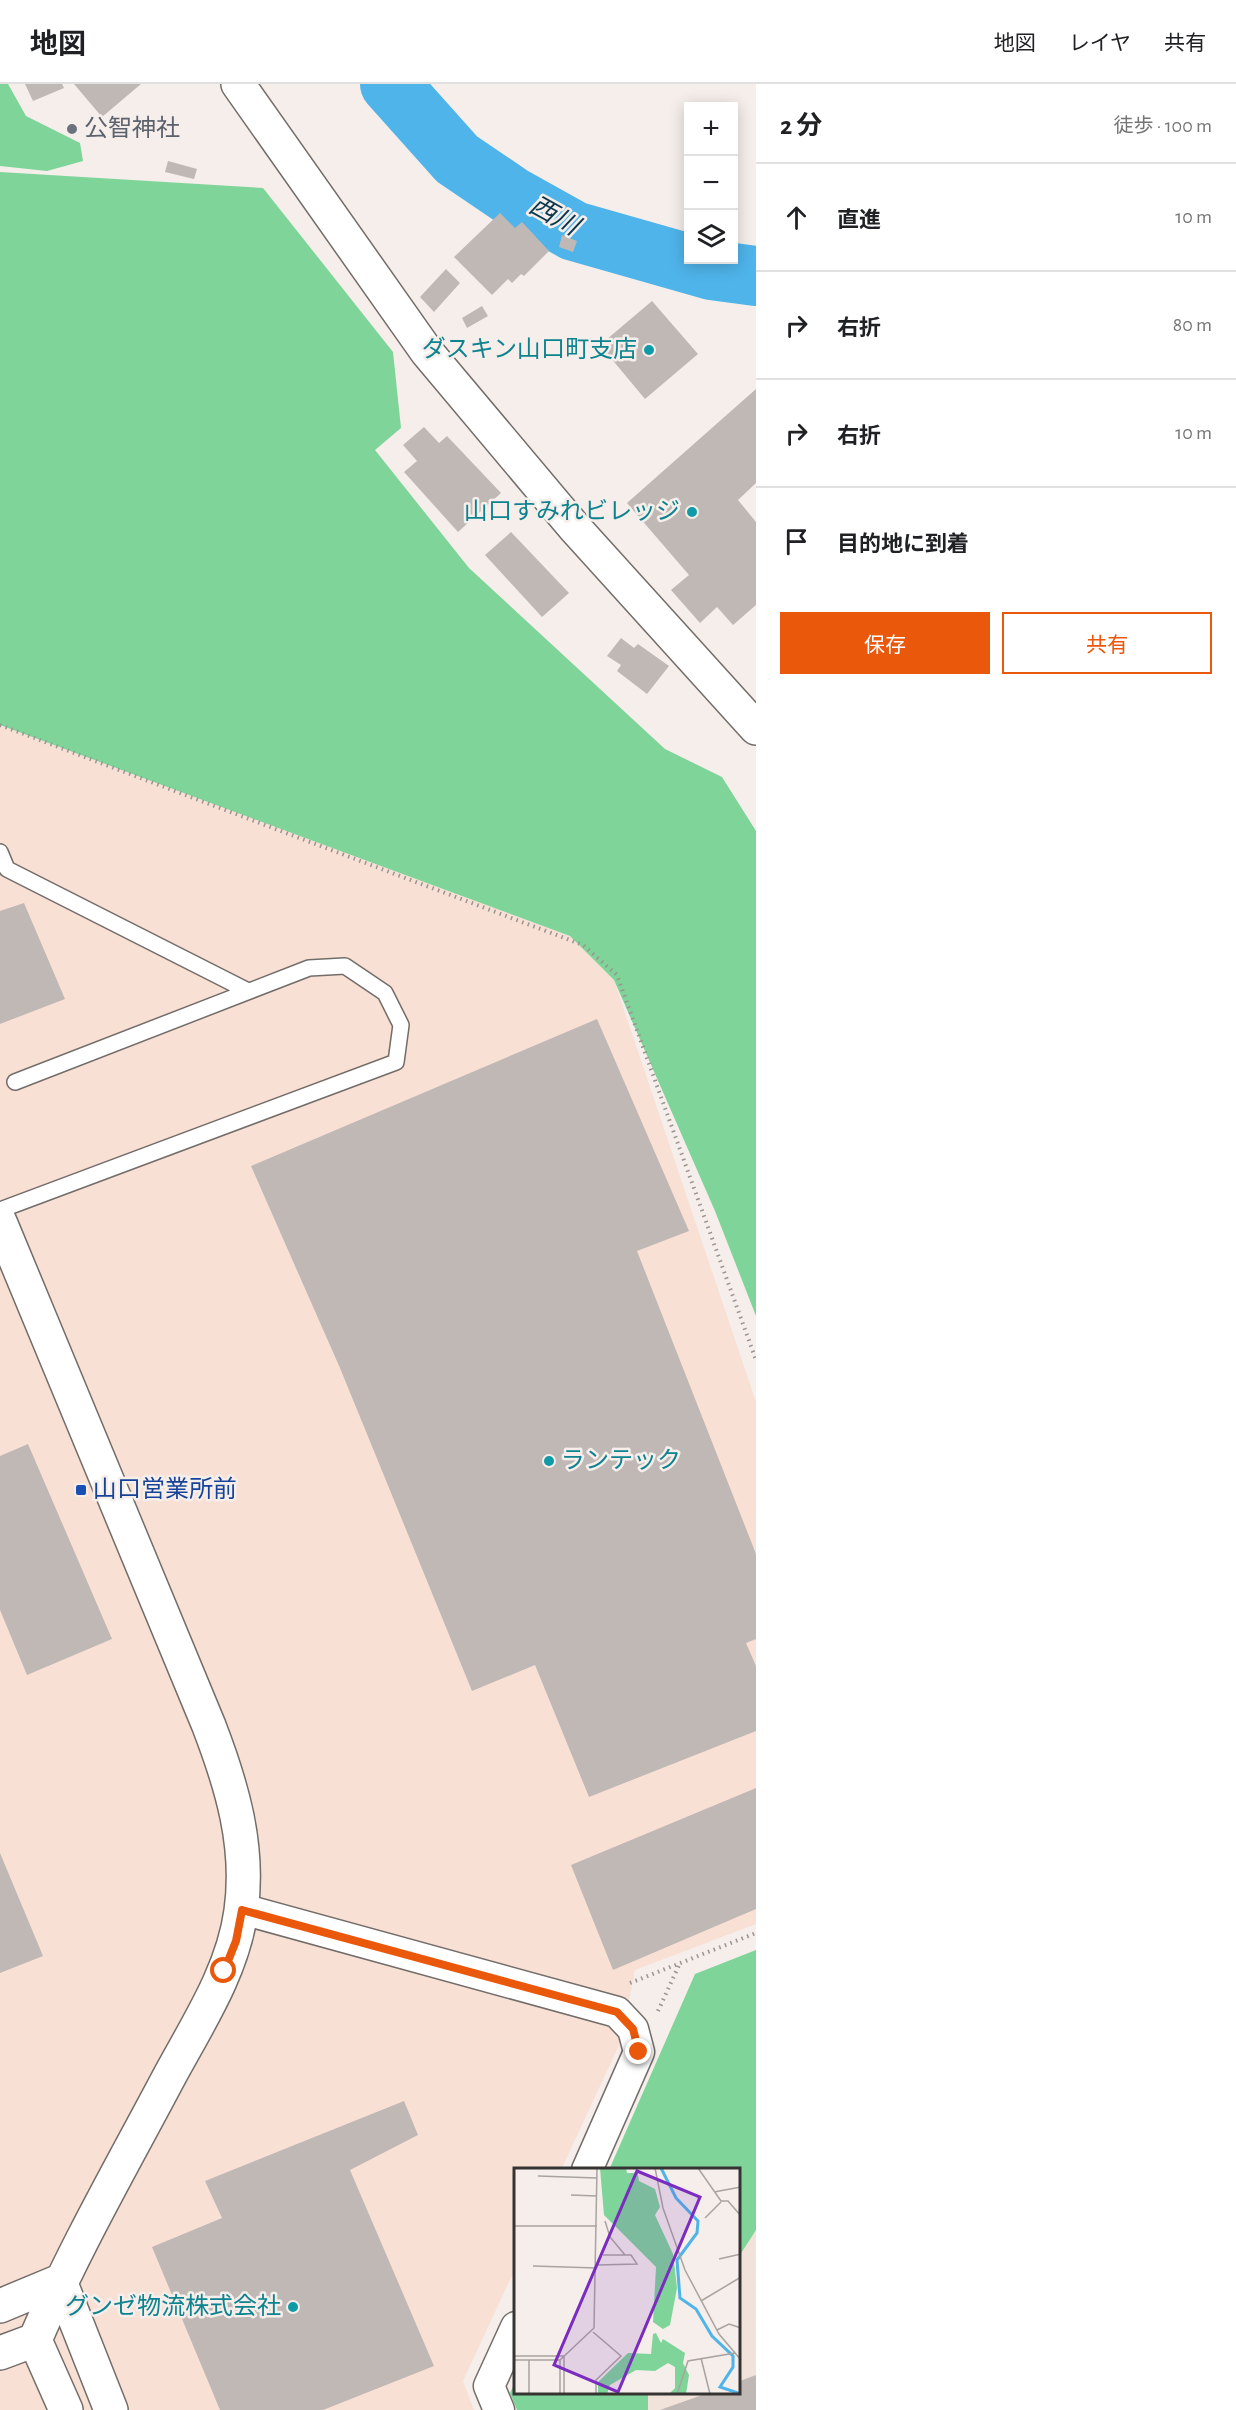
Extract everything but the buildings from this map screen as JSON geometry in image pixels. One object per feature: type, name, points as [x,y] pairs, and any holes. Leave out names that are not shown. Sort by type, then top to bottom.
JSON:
[{"type":"street","points":[[238,84],[427,352],[574,527],[756,728]]},
{"type":"street","points":[[0,2353],[35,2340],[60,2281],[224,1971],[236,1941],[242,1910],[244,1862],[240,1821],[226,1771],[2,1229]]},
{"type":"street","points":[[242,1910],[617,2012],[633,2029],[639,2052],[588,2168]]},
{"type":"street","points":[[0,2306],[60,2281]]},
{"type":"street","points":[[60,2281],[111,2410]]},
{"type":"street","points":[[499,2410],[489,2386],[514,2331]]},
{"type":"street","points":[[35,2340],[66,2410]]},
{"type":"lane","points":[[0,852],[7,869],[248,991]]},
{"type":"lane","points":[[2,1229],[396,1062],[402,1025],[385,993],[345,966],[309,968],[15,1082]]},
{"type":"path","points":[[0,725],[583,945],[617,975],[741,1311],[756,1360]]},
{"type":"path","points":[[586,2003],[657,1971],[756,1933]]},
{"type":"shaded area","points":[[0,725],[570,936],[614,980],[756,1402],[756,1924],[635,1970],[621,2041],[562,2168],[514,2168],[514,2271],[463,2381],[474,2410],[0,2410]]},
{"type":"shaded area","points":[[756,2230],[756,2410],[648,2410],[648,2395],[741,2395],[741,2253]]},
{"type":"green space","points":[[0,84],[8,84],[26,116],[80,143],[83,161],[47,171],[0,166]]},
{"type":"green space","points":[[0,172],[263,188],[393,352],[401,428],[375,450],[469,568],[665,749],[722,777],[756,831],[756,1316],[715,1211],[614,980],[570,936],[0,725]]},
{"type":"green space","points":[[756,1950],[756,2230],[741,2253],[741,2168],[610,2168],[695,1974]]},
{"type":"green space","points":[[514,2384],[514,2395],[648,2395],[648,2410],[517,2410],[510,2393]]},
{"type":"waterway","name":"西川","points":[[390,84],[457,159],[513,197],[574,231],[711,270],[756,276]]},
{"type":"place","name":"公智神社","points":[[72,129]]},
{"type":"place","name":"ダスキン山口町支店","points":[[649,350]]},
{"type":"place","name":"山口すみれビレッジ","points":[[692,512]]},
{"type":"place","name":"ランテック","points":[[549,1461]]},
{"type":"place","name":"山口営業所前","points":[[81,1490]]},
{"type":"place","name":"グンゼ物流株式会社","points":[[293,2307]]},
{"type":"route","points":[[224,1971],[236,1941],[242,1910],[617,2012],[633,2029],[639,2052]]}]
